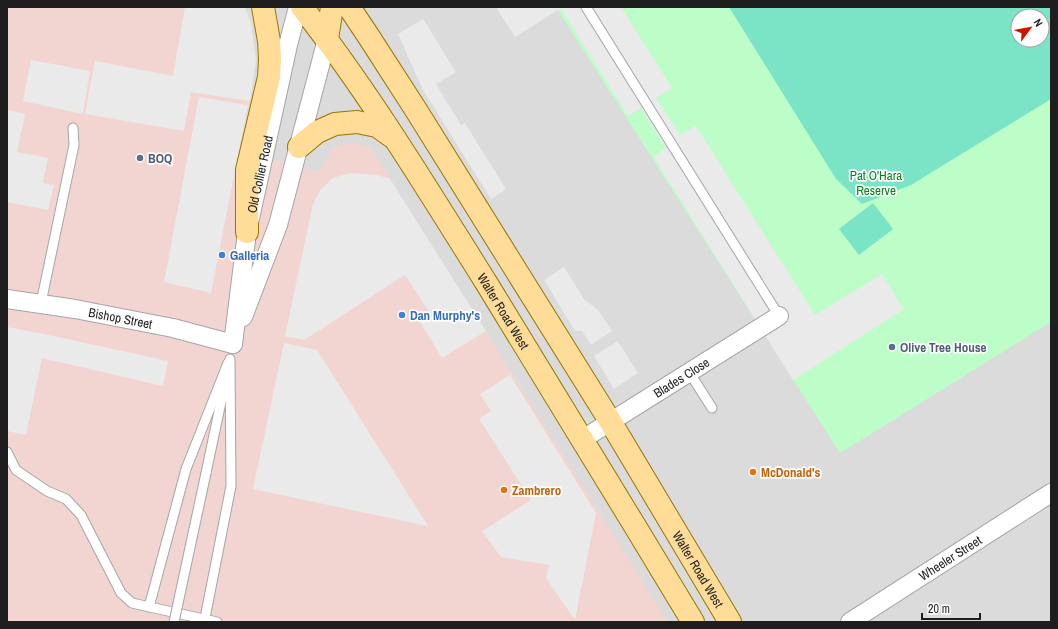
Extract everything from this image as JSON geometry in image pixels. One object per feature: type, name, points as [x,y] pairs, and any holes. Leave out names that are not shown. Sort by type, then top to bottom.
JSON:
[{"type":"main road","points":[[247,232],[247,170],[269,77],[270,65],[269,41],[264,7]]},
{"type":"main road","name":"Walter Road West","points":[[302,7],[327,39],[394,138],[583,439],[693,622]]},
{"type":"main road","points":[[327,39],[332,7]]},
{"type":"main road","name":"Walter Road West","points":[[349,7],[370,37],[418,113],[610,421],[730,622]]},
{"type":"main road","points":[[299,147],[317,132],[335,124],[357,122],[377,126],[394,138]]},
{"type":"street","name":"Old Collier Road","points":[[232,352],[247,232],[288,45],[298,7]]},
{"type":"street","name":"Old Collier Road","points":[[232,352],[278,225],[327,39]]},
{"type":"street","name":"Bishop Street","points":[[7,299],[41,303],[165,327],[232,352]]},
{"type":"street","name":"Blades Close","points":[[583,439],[779,316]]},
{"type":"street","name":"Wheeler Street","points":[[850,622],[1051,493]]},
{"type":"lane","points":[[586,7],[779,316]]},
{"type":"lane","points":[[41,303],[74,145],[73,128]]},
{"type":"lane","points":[[149,607],[186,469],[232,352]]},
{"type":"lane","points":[[205,618],[231,486],[232,352]]},
{"type":"lane","name":"Old Collier Road","points":[[174,622],[232,352]]},
{"type":"lane","points":[[689,372],[712,408]]},
{"type":"lane","points":[[7,452],[16,470],[47,491],[66,499],[81,515],[121,593],[132,603],[205,618],[217,622]]},
{"type":"shaded area","points":[[7,7],[1051,7],[1051,622],[7,622]]},
{"type":"shaded area","name":"Galleria","points":[[7,7],[245,7],[251,24],[256,61],[250,101],[239,150],[319,172],[333,148],[352,142],[371,148],[668,622],[7,622]]},
{"type":"shaded area","points":[[185,7],[245,7],[251,24],[256,61],[250,101],[191,92],[184,131],[85,114],[95,61],[173,76]]},
{"type":"shaded area","points":[[496,7],[621,7],[672,88],[656,98],[680,135],[696,126],[815,315],[882,274],[904,309],[793,380],[654,157],[666,148],[641,108],[628,116],[561,8],[515,37]]},
{"type":"shaded area","points":[[423,19],[456,72],[436,84],[461,125],[465,123],[506,189],[491,199],[423,90],[398,34]]},
{"type":"shaded area","points":[[31,60],[90,71],[83,114],[23,101]]},
{"type":"shaded area","points":[[199,97],[248,105],[211,293],[164,282]]},
{"type":"shaded area","points":[[7,110],[25,114],[17,152],[48,158],[43,183],[54,185],[48,210],[7,202]]},
{"type":"shaded area","points":[[350,173],[377,175],[390,179],[486,331],[442,358],[420,322],[431,315],[405,275],[304,340],[285,336],[313,204],[320,190],[333,178]]},
{"type":"shaded area","points":[[564,267],[584,299],[598,310],[612,331],[591,345],[582,331],[575,331],[544,280]]},
{"type":"shaded area","points":[[7,327],[168,361],[163,386],[42,358],[26,435],[7,431]]},
{"type":"shaded area","points":[[618,341],[638,373],[614,389],[594,356]]},
{"type":"shaded area","points":[[284,343],[317,350],[428,526],[253,489]]},
{"type":"shaded area","points":[[510,375],[596,513],[575,620],[546,578],[549,565],[501,557],[482,531],[531,500],[479,419],[491,411],[480,394]]},
{"type":"green space","name":"Pat O'Hara Reserve","points":[[556,7],[1051,7],[1051,322],[840,453]]},
{"type":"green space","points":[[729,7],[1051,7],[1051,99],[911,185],[862,204],[836,179]]},
{"type":"green space","points":[[873,203],[893,229],[859,255],[839,229]]},
{"type":"place","name":"BOQ","points":[[140,158]]},
{"type":"place","name":"Galleria","points":[[222,255]]},
{"type":"place","name":"Dan Murphy's","points":[[402,315]]},
{"type":"place","name":"Olive Tree House","points":[[892,347]]},
{"type":"place","name":"McDonald's","points":[[753,472]]},
{"type":"place","name":"Zambrero","points":[[504,490]]}]
